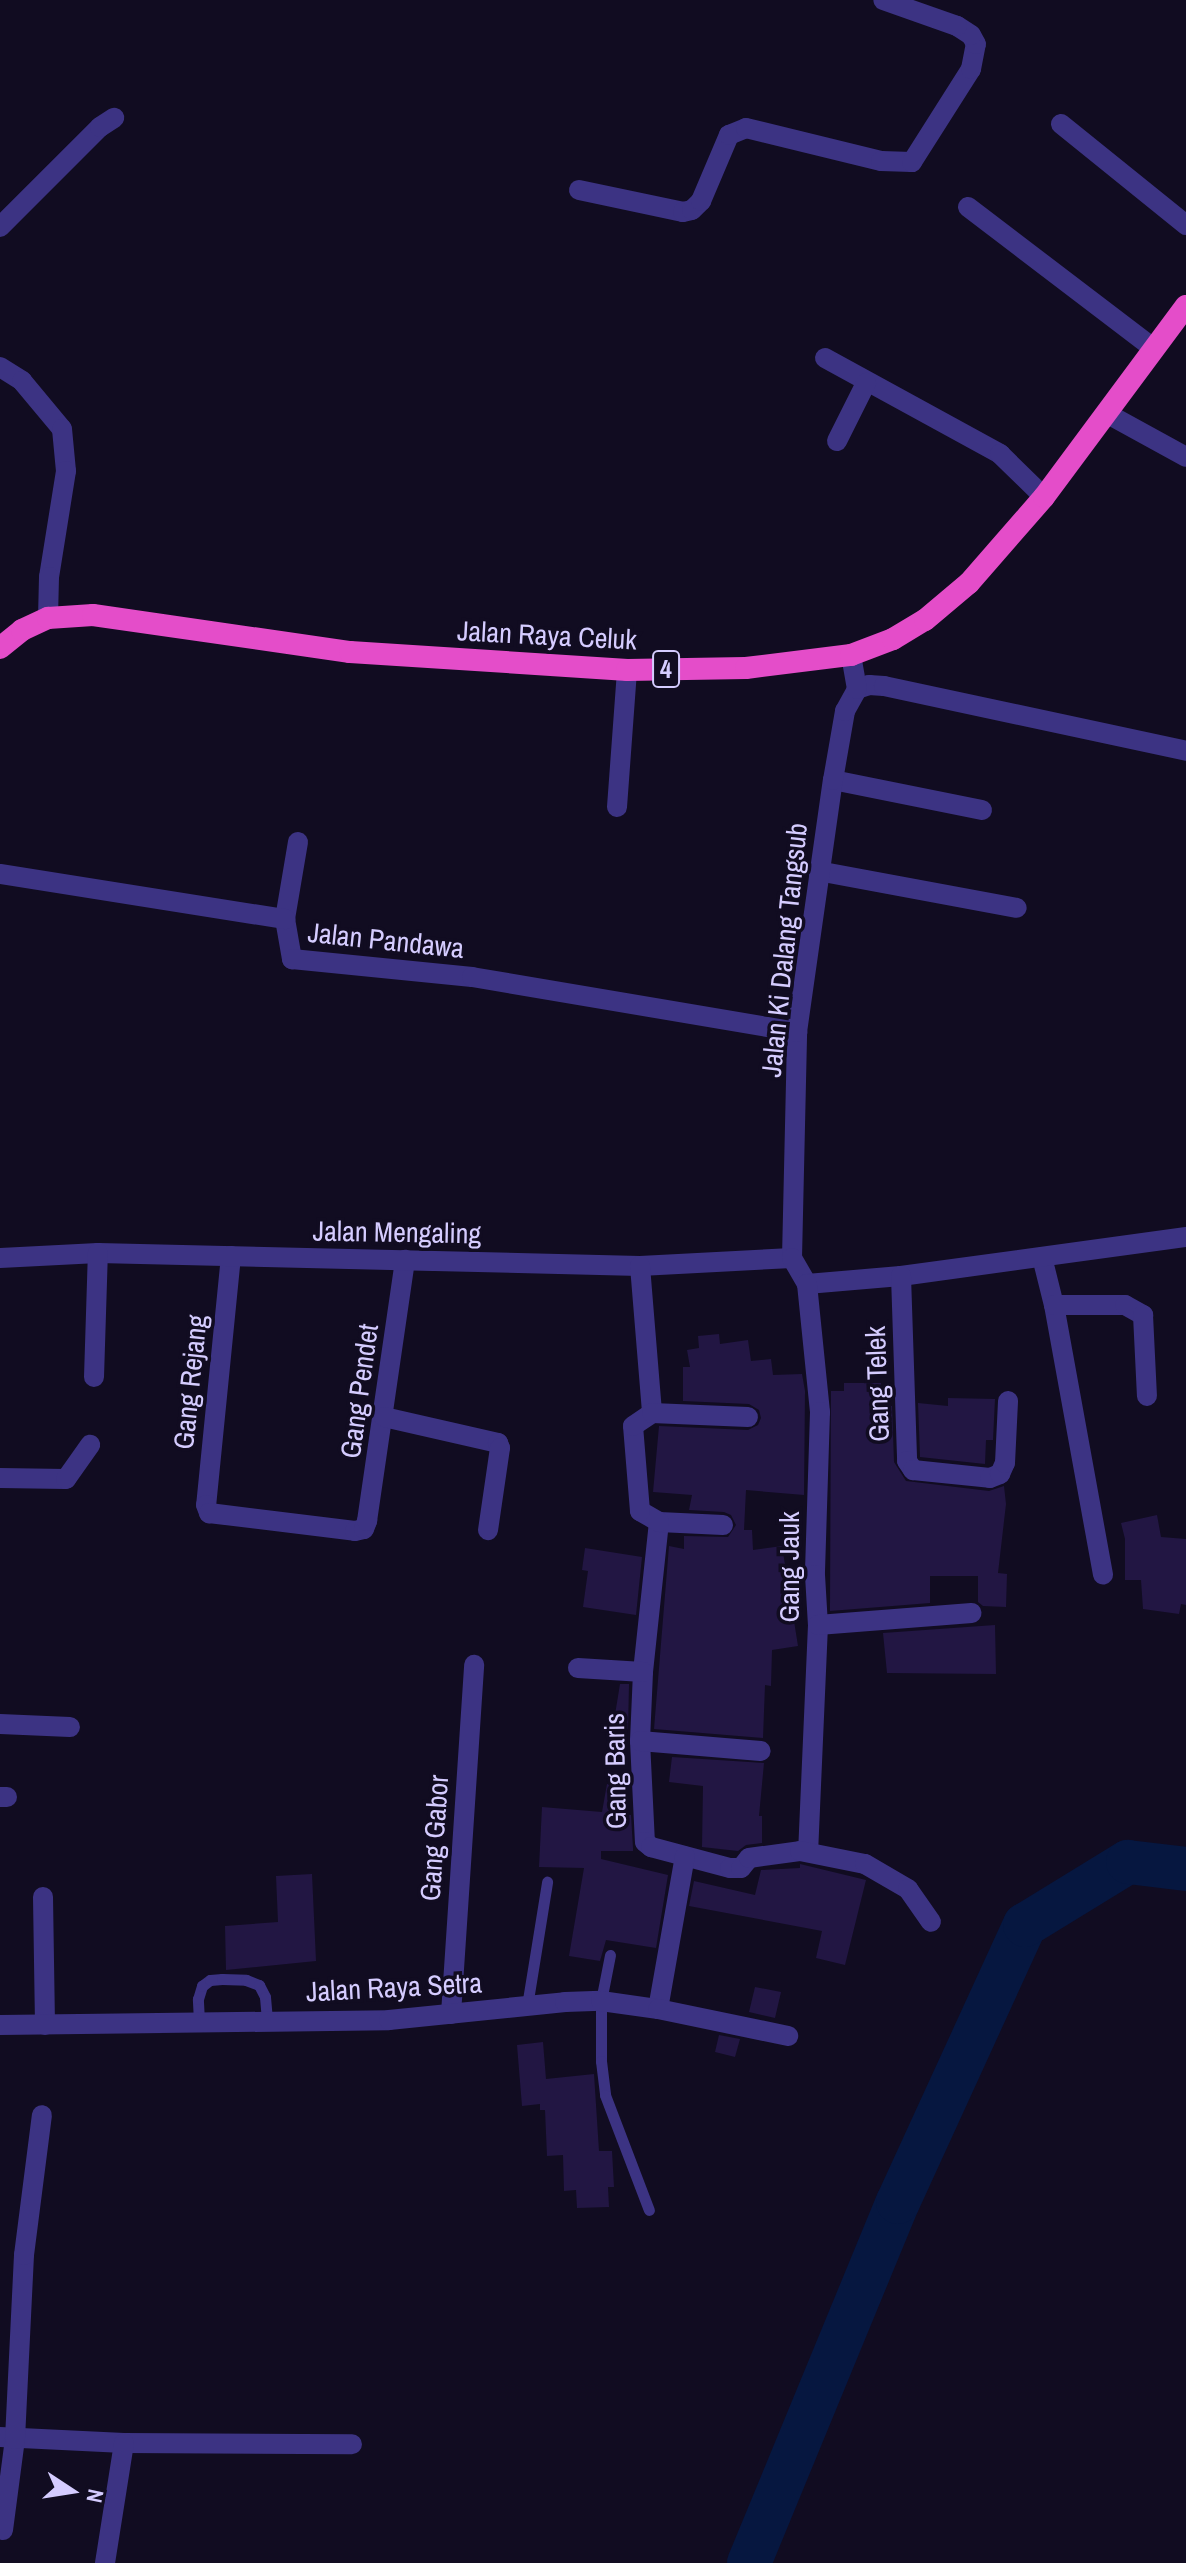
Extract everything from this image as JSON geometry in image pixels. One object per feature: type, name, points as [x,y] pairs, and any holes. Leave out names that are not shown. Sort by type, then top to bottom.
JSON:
[{"type":"highway","name":"Jalan Raya Celuk","points":[[0,648],[22,630],[48,618],[93,615],[350,652],[627,670],[746,668],[851,655],[893,639],[925,620],[969,583],[1044,497],[1152,347],[1186,306]]},
{"type":"street","points":[[579,190],[683,212],[692,210],[701,201],[729,135],[746,128],[881,161],[912,162],[971,69],[976,44],[971,35],[957,26],[883,0]]},
{"type":"street","points":[[0,227],[100,127],[114,118]]},
{"type":"street","points":[[1061,124],[1186,225]]},
{"type":"street","points":[[968,207],[1152,347]]},
{"type":"street","points":[[825,358],[1000,454],[1044,497]]},
{"type":"street","points":[[0,367],[22,381],[62,429],[66,471],[49,577],[48,618]]},
{"type":"street","points":[[837,441],[866,383]]},
{"type":"street","points":[[1106,413],[1186,457]]},
{"type":"street","points":[[851,655],[857,689],[869,685],[884,686],[1186,751]]},
{"type":"street","points":[[617,807],[627,670]]},
{"type":"street","name":"Jalan Ki Dalang Tangsub","points":[[792,1258],[797,1032],[818,871],[845,711],[857,689]]},
{"type":"street","points":[[833,780],[982,810]]},
{"type":"street","points":[[285,919],[298,842]]},
{"type":"street","points":[[818,871],[1017,908]]},
{"type":"street","name":"Jalan Pandawa","points":[[0,874],[285,919],[287,945],[296,960],[472,977],[797,1032]]},
{"type":"street","points":[[792,1258],[807,1284],[901,1276],[1186,1237]]},
{"type":"street","points":[[94,1377],[98,1253]]},
{"type":"street","name":"Jalan Mengaling","points":[[0,1258],[98,1253],[640,1266],[792,1258]]},
{"type":"street","name":"Gang Rejang","points":[[231,1256],[206,1505],[209,1513],[364,1529]]},
{"type":"street","points":[[1042,1257],[1054,1305],[1103,1575]]},
{"type":"street","name":"Gang Pendet","points":[[364,1529],[384,1417],[405,1260]]},
{"type":"street","points":[[640,1266],[652,1413]]},
{"type":"street","name":"Gang Telek","points":[[901,1276],[907,1461],[913,1470],[990,1478],[1000,1474],[1005,1463],[1008,1401]]},
{"type":"street","name":"Gang Jauk","points":[[807,1284],[820,1412],[815,1575],[818,1625],[808,1851]]},
{"type":"street","points":[[1054,1305],[1125,1305],[1143,1315],[1147,1396]]},
{"type":"street","points":[[723,1525],[659,1522],[646,1517],[638,1507],[631,1431],[637,1420],[652,1413],[748,1417]]},
{"type":"street","points":[[384,1417],[498,1443],[500,1448],[488,1530]]},
{"type":"street","points":[[0,1478],[66,1479],[90,1445]]},
{"type":"street","name":"Gang Baris","points":[[659,1522],[643,1672],[640,1741],[645,1842],[685,1856],[741,1868],[749,1858],[808,1851],[877,1869],[908,1889],[931,1922]]},
{"type":"street","points":[[818,1625],[972,1613]]},
{"type":"street","name":"Gang Gabor","points":[[451,2014],[474,1665]]},
{"type":"street","points":[[578,1668],[643,1672]]},
{"type":"street","points":[[0,1724],[70,1727]]},
{"type":"street","points":[[640,1741],[761,1751]]},
{"type":"street","points":[[658,2009],[685,1856]]},
{"type":"street","points":[[43,1897],[45,2025]]},
{"type":"street","name":"Jalan Raya Setra","points":[[0,2025],[389,2020],[601,2001],[658,2009],[788,2036]]},
{"type":"street","points":[[3,2530],[7,2438],[24,2255],[42,2115]]},
{"type":"street","points":[[7,2438],[124,2443],[352,2444]]},
{"type":"street","points":[[105,2563],[124,2443]]},
{"type":"lane","points":[[527,2006],[547,1882]]},
{"type":"lane","points":[[610,1955],[601,2001],[601,2061],[605,2095],[649,2210]]},
{"type":"lane","points":[[199,2021],[198,1999],[202,1986],[210,1980],[222,1979],[246,1980],[259,1985],[265,1997],[267,2021]]},
{"type":"building","points":[[719,1334],[720,1344],[748,1340],[751,1361],[771,1359],[773,1375],[802,1374],[805,1391],[804,1495],[746,1490],[744,1530],[752,1530],[753,1550],[782,1546],[798,1646],[772,1650],[771,1686],[765,1685],[763,1738],[654,1729],[669,1546],[684,1549],[684,1536],[728,1537],[736,1525],[731,1515],[724,1512],[689,1510],[692,1495],[653,1492],[659,1426],[748,1430],[758,1425],[761,1418],[759,1410],[749,1404],[683,1401],[683,1367],[690,1367],[687,1350],[699,1348],[698,1336]]},
{"type":"building","points":[[844,1383],[881,1383],[881,1404],[892,1406],[894,1462],[906,1481],[989,1491],[1004,1486],[1006,1504],[998,1573],[1007,1574],[1006,1607],[983,1606],[978,1602],[978,1576],[930,1576],[930,1603],[830,1611],[831,1391],[844,1391]]},
{"type":"building","points":[[948,1398],[995,1399],[993,1440],[986,1440],[985,1464],[920,1457],[918,1403],[948,1406]]},
{"type":"building","points":[[1157,1515],[1161,1537],[1186,1539],[1186,1605],[1181,1604],[1179,1614],[1143,1609],[1141,1580],[1125,1580],[1125,1539],[1121,1523]]},
{"type":"building","points":[[585,1548],[642,1557],[636,1615],[583,1607],[588,1571],[582,1570]]},
{"type":"building","points":[[995,1625],[996,1674],[887,1673],[883,1633]]},
{"type":"building","points":[[620,1684],[629,1684],[628,1729],[613,1727]]},
{"type":"building","points":[[672,1757],[764,1763],[759,1816],[762,1816],[762,1843],[746,1845],[738,1851],[702,1847],[703,1786],[669,1782]]},
{"type":"building","points":[[607,1784],[627,1788],[622,1814],[631,1815],[633,1851],[601,1851],[601,1859],[668,1875],[656,1948],[606,1940],[600,1961],[569,1956],[584,1868],[539,1867],[542,1807],[602,1812]]},
{"type":"building","points":[[800,1864],[866,1880],[845,1965],[816,1958],[822,1931],[689,1906],[694,1881],[755,1895],[761,1870],[800,1868]]},
{"type":"building","points":[[312,1874],[316,1961],[226,1970],[225,1926],[278,1922],[276,1876]]},
{"type":"building","points":[[755,1987],[781,1992],[775,2018],[749,2012]]},
{"type":"building","points":[[719,2035],[740,2039],[735,2057],[715,2052]]},
{"type":"building","points":[[543,2042],[546,2079],[594,2074],[599,2151],[612,2151],[614,2187],[608,2187],[609,2207],[577,2208],[576,2190],[564,2191],[563,2155],[547,2156],[545,2110],[540,2110],[540,2104],[522,2106],[517,2045]]},
{"type":"waterway","points":[[749,2563],[898,2202],[1025,1925],[1128,1862],[1186,1869]]}]
